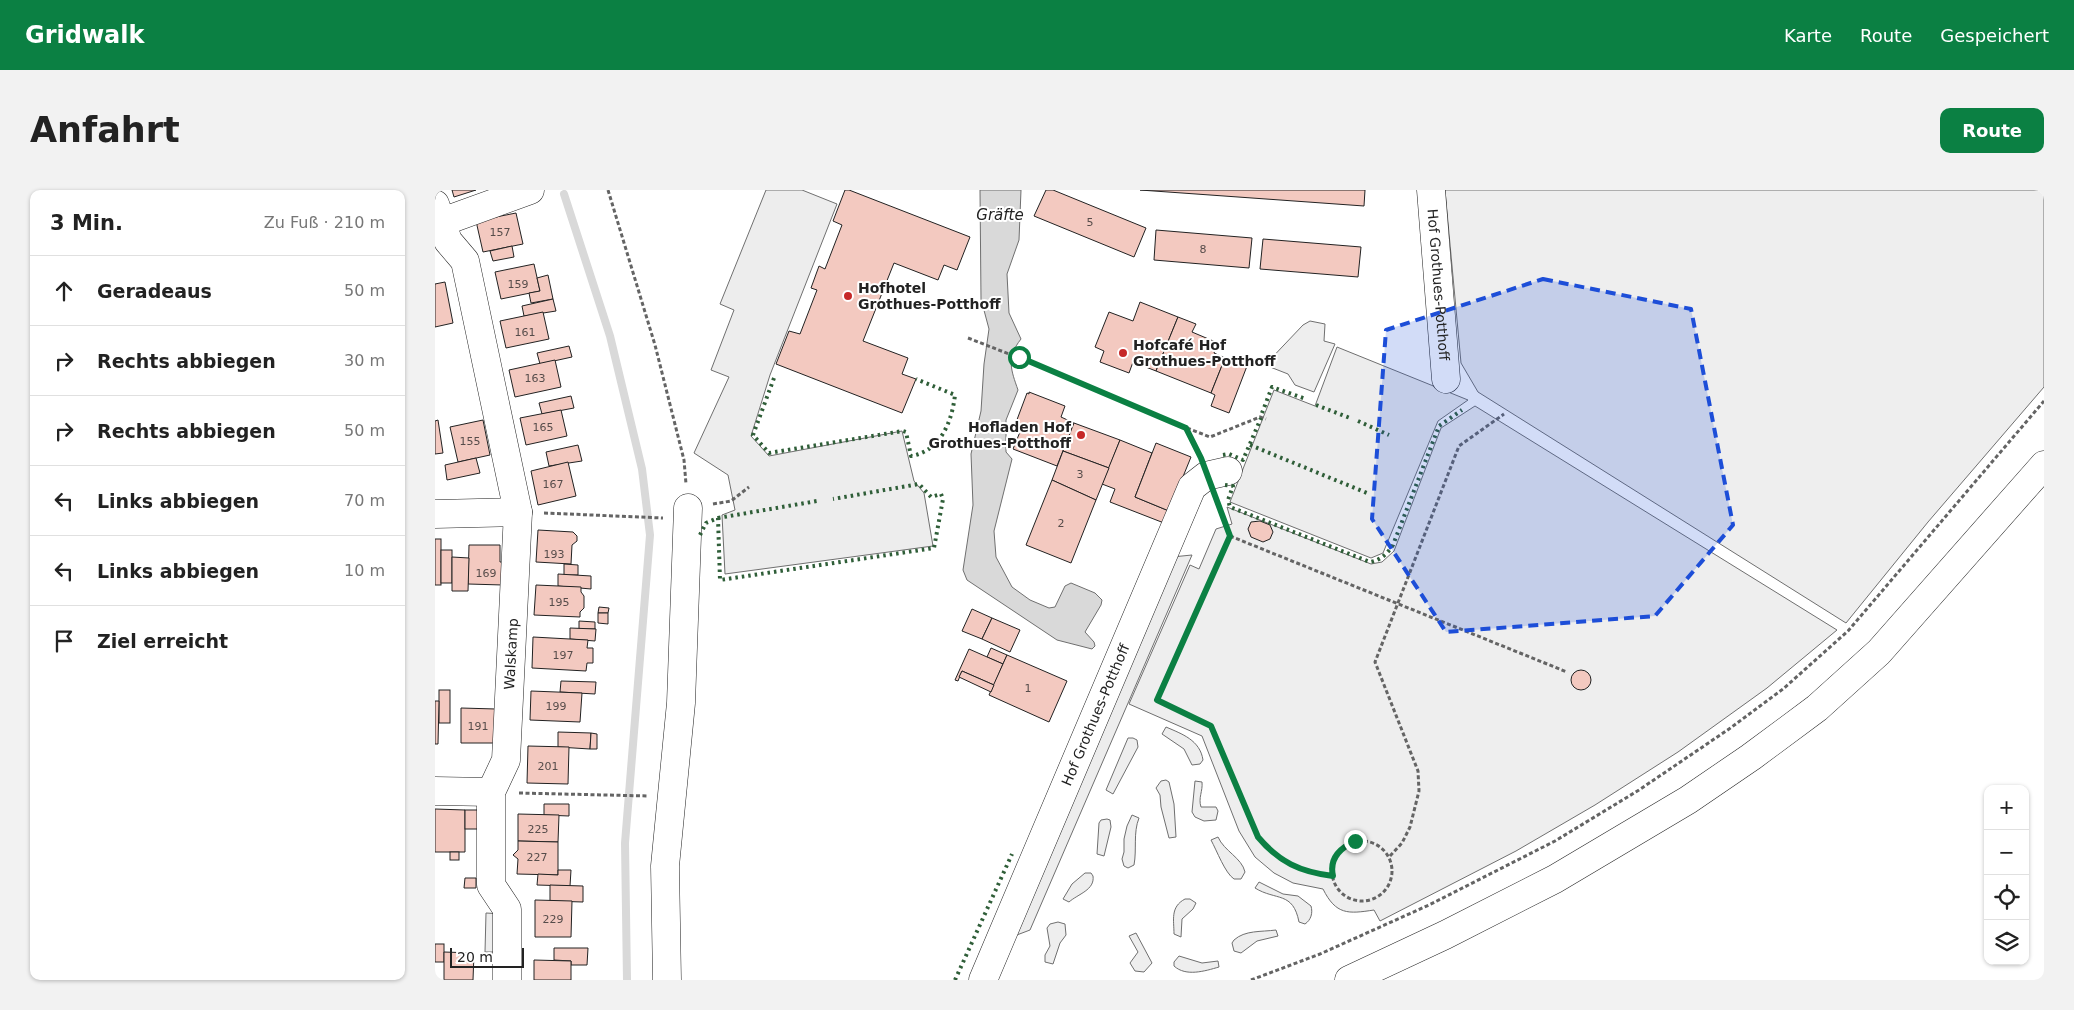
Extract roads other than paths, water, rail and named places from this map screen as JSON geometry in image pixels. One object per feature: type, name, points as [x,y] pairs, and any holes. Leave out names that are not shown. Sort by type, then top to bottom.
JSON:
[{"type":"street","name":"Walskamp","points":[[507,980],[507,909],[491,885],[491,792],[506,760],[518,512],[465,261],[440,228],[530,190]]},
{"type":"street","name":"Hof Grothues-Potthoff","points":[[1431,190],[1446,379]]},
{"type":"street","points":[[1349,980],[1445,935],[1555,879],[1688,800],[1751,757],[1817,708],[1879,652],[2044,465]]},
{"type":"street","name":"Hof Grothues-Potthoff","points":[[983,980],[1192,487],[1217,474]]},
{"type":"street","points":[[435,514],[518,512]]},
{"type":"street","points":[[667,980],[665,866],[681,703],[678,513]]},
{"type":"street","points":[[435,791],[491,792]]},
{"type":"water","name":"Gräfte","points":[[980,190],[1021,190],[1019,240],[1007,274],[1009,313],[1021,339],[1013,352],[1011,364],[1018,390],[1006,420],[1006,452],[1012,459],[994,531],[996,557],[1012,587],[1030,600],[1049,608],[1055,607],[1065,586],[1071,583],[1095,593],[1102,600],[1101,605],[1085,632],[1094,642],[1095,646],[1092,649],[1057,640],[967,580],[963,570],[973,505],[971,454],[981,411],[984,364],[989,329],[981,299]]},
{"type":"waterway","points":[[564,194],[610,336],[642,469],[650,535],[625,843],[627,980]]},
{"type":"place","name":"Hofhotel Grothues-Potthoff","points":[[848,296]]},
{"type":"place","name":"Hofcafé Hof Grothues-Potthoff","points":[[1123,353]]},
{"type":"place","name":"Hofladen Hof Grothues-Potthoff","points":[[1081,435]]}]
